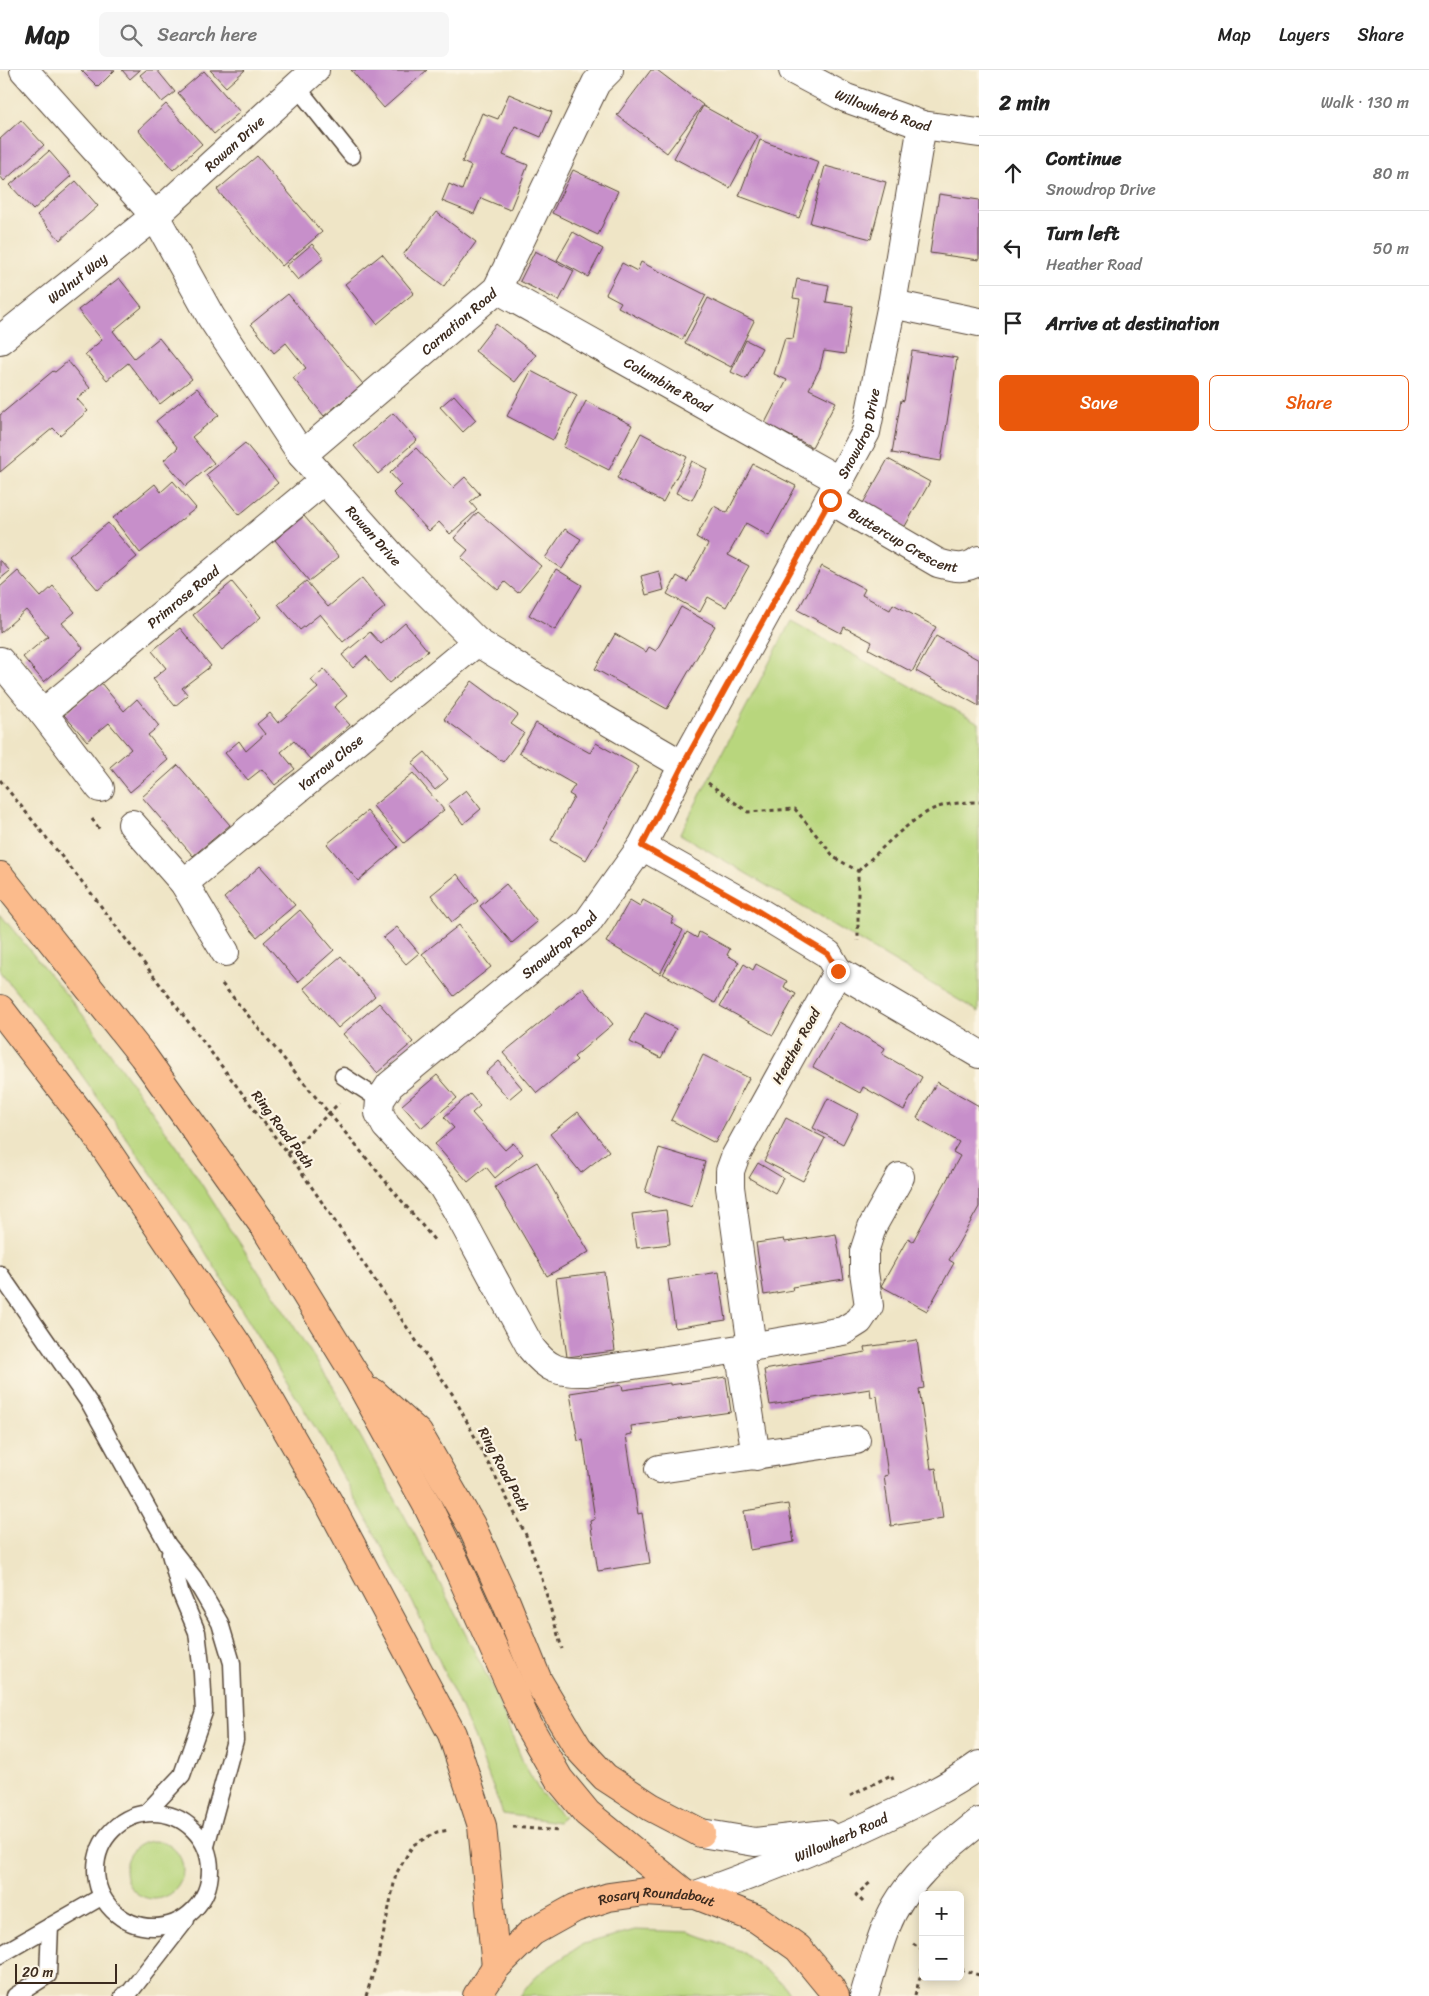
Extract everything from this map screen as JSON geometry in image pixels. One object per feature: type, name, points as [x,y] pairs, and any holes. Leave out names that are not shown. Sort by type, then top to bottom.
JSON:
[{"type":"highway","points":[[0,876],[143,1056],[264,1226],[359,1381],[427,1505],[456,1564],[528,1725],[559,1779],[587,1813],[692,1895]]},
{"type":"highway","points":[[0,1009],[93,1130],[241,1350],[330,1505],[452,1734],[482,1826],[496,1967]]},
{"type":"highway","points":[[359,1381],[418,1433],[471,1525],[506,1602],[538,1681],[578,1748],[605,1777],[651,1807],[701,1833]]},
{"type":"highway","name":"Rosary Roundabout","points":[[477,1996],[496,1967],[532,1932],[576,1908],[609,1897],[645,1892],[692,1895],[757,1919],[798,1948],[830,1987],[835,1996]]},
{"type":"street","name":"Rowan Drive","points":[[24,70],[155,216],[211,317],[302,455],[398,563],[477,642],[683,765]]},
{"type":"street","name":"Carnation Road","points":[[302,455],[498,289],[596,83],[609,70]]},
{"type":"street","name":"Willowherb Road","points":[[793,70],[846,98],[922,125],[979,133]]},
{"type":"street","name":"Rowan Drive","points":[[155,216],[306,79]]},
{"type":"street","name":"Snowdrop Drive","points":[[642,846],[683,765],[866,432],[892,304],[922,125]]},
{"type":"street","name":"Walnut Way","points":[[0,340],[155,216]]},
{"type":"street","name":"Columbine Road","points":[[498,289],[835,490]]},
{"type":"street","points":[[892,304],[979,322]]},
{"type":"street","name":"Primrose Road","points":[[43,713],[324,480]]},
{"type":"street","name":"Buttercup Crescent","points":[[835,490],[938,563],[958,568],[979,560]]},
{"type":"street","name":"Yarrow Close","points":[[184,883],[477,642]]},
{"type":"street","points":[[0,661],[43,713],[100,788]]},
{"type":"street","points":[[132,824],[184,883],[221,965]]},
{"type":"street","points":[[642,846],[756,910],[828,954],[848,977],[979,1054]]},
{"type":"street","name":"Snowdrop Road","points":[[380,1100],[390,1085],[587,923],[642,846]]},
{"type":"street","name":"Heather Road","points":[[756,1456],[730,1172],[735,1157],[848,977]]},
{"type":"street","points":[[380,1100],[379,1113],[386,1126],[442,1186],[456,1208],[531,1348],[540,1360],[553,1369],[567,1373],[587,1372],[746,1348],[843,1331],[859,1321],[868,1306],[864,1252],[872,1227],[900,1177]]},
{"type":"street","points":[[659,1469],[856,1440]]},
{"type":"street","name":"Willowherb Road","points":[[692,1895],[820,1848],[903,1809],[958,1780],[979,1765]]},
{"type":"street","points":[[864,1996],[886,1926],[906,1890],[941,1852],[979,1822]]},
{"type":"street","points":[[701,1833],[754,1842],[806,1838],[863,1828]]},
{"type":"lane","points":[[306,79],[352,156]]},
{"type":"lane","points":[[343,1076],[380,1100]]},
{"type":"lane","points":[[0,1274],[90,1404],[168,1544],[194,1578],[220,1623],[232,1663],[235,1740],[206,1846]]},
{"type":"lane","points":[[146,1813],[182,1775],[204,1712],[197,1632],[181,1594],[168,1544]]},
{"type":"lane","points":[[123,1996],[130,1992],[207,1894],[212,1871],[206,1846],[193,1828],[182,1820],[164,1813],[146,1813],[127,1818],[110,1832],[99,1850],[96,1878],[101,1897],[122,1919],[134,1925],[155,1928],[172,1926],[189,1916]]},
{"type":"lane","points":[[0,1956],[101,1897]]},
{"type":"lane","points":[[14,1996],[48,1975],[50,1926]]},
{"type":"path","points":[[683,765],[748,812],[795,809],[835,858],[858,871]]},
{"type":"path","name":"Ring Road Path","points":[[0,780],[91,893],[288,1154],[453,1395],[526,1535],[542,1579],[563,1654]]},
{"type":"path","points":[[848,977],[858,871],[912,823],[934,809],[959,802],[979,802]]},
{"type":"path","points":[[91,818],[103,833]]},
{"type":"path","points":[[221,965],[329,1112],[440,1249]]},
{"type":"path","points":[[288,1154],[357,1085]]},
{"type":"path","points":[[849,1797],[891,1775],[903,1809]]},
{"type":"path","points":[[877,1876],[856,1895],[886,1926],[919,1948]]},
{"type":"path","points":[[964,1970],[979,1975]]},
{"type":"path","points":[[915,1996],[919,1980]]},
{"type":"green space","points":[[791,621],[979,723],[979,1012],[680,834]]},
{"type":"green space","points":[[0,914],[83,1015],[178,1148],[332,1385],[415,1535],[492,1686],[523,1762],[540,1792],[564,1817],[558,1822],[503,1814],[474,1737],[413,1603],[323,1440],[194,1234],[69,1057],[0,972]]},
{"type":"green space","points":[[154,1841],[165,1843],[178,1854],[183,1870],[181,1881],[170,1894],[154,1899],[143,1897],[130,1886],[125,1870],[127,1859],[138,1846]]},
{"type":"green space","points":[[635,1930],[690,1932],[741,1951],[784,1985],[791,1996],[520,1996],[537,1975],[583,1944]]},
{"type":"building","points":[[81,70],[115,70],[98,87]]},
{"type":"building","points":[[122,70],[140,70],[130,79]]},
{"type":"building","points":[[146,70],[157,70],[175,92],[162,102],[140,75]]},
{"type":"building","points":[[210,70],[245,70],[226,87]]},
{"type":"building","points":[[351,70],[427,70],[384,108]]},
{"type":"building","points":[[651,70],[657,70],[703,105],[667,153],[617,115]]},
{"type":"building","points":[[204,71],[240,112],[214,134],[178,93]]},
{"type":"building","points":[[509,94],[552,112],[541,137],[515,126],[503,155],[528,165],[510,210],[481,198],[474,214],[442,201],[449,184],[462,190],[471,166],[462,162],[482,113],[498,119]]},
{"type":"building","points":[[166,104],[202,144],[173,170],[138,130]]},
{"type":"building","points":[[703,106],[758,136],[730,188],[674,158]]},
{"type":"building","points":[[21,120],[44,145],[4,181],[0,176],[0,139]]},
{"type":"building","points":[[760,140],[819,162],[799,218],[739,196]]},
{"type":"building","points":[[49,151],[71,176],[33,210],[10,185]]},
{"type":"building","points":[[257,156],[322,232],[282,266],[217,190]]},
{"type":"building","points":[[825,166],[886,182],[871,239],[810,223]]},
{"type":"building","points":[[573,170],[618,191],[598,235],[552,213]]},
{"type":"building","points":[[76,181],[98,206],[60,240],[37,215]]},
{"type":"building","points":[[939,194],[979,200],[979,260],[930,253]]},
{"type":"building","points":[[436,212],[476,242],[444,286],[403,255]]},
{"type":"building","points":[[573,232],[603,249],[588,277],[557,260]]},
{"type":"building","points":[[312,244],[324,258],[298,280],[286,266]]},
{"type":"building","points":[[535,251],[574,271],[559,301],[520,281]]},
{"type":"building","points":[[382,254],[414,293],[377,324],[345,284]]},
{"type":"building","points":[[641,262],[706,295],[682,340],[618,307],[621,302],[606,294],[622,263],[637,271]]},
{"type":"building","points":[[119,278],[142,307],[113,331],[134,358],[159,338],[192,379],[160,404],[128,363],[107,380],[85,354],[102,340],[78,310]]},
{"type":"building","points":[[797,279],[829,285],[826,302],[853,306],[845,354],[824,351],[820,368],[809,389],[836,402],[812,447],[765,423],[787,380],[774,374],[785,338],[793,339],[800,299],[793,298]]},
{"type":"building","points":[[288,294],[363,384],[324,416],[293,378],[306,368],[286,343],[274,353],[251,324]]},
{"type":"building","points":[[708,298],[754,321],[731,367],[685,343]]},
{"type":"building","points":[[496,324],[536,355],[515,382],[475,351]]},
{"type":"building","points":[[746,340],[762,348],[746,379],[731,372]]},
{"type":"building","points":[[912,351],[957,358],[941,461],[892,453],[901,400],[904,401]]},
{"type":"building","points":[[68,361],[90,388],[77,399],[88,411],[60,435],[53,428],[0,472],[0,415]]},
{"type":"building","points":[[531,371],[577,395],[553,440],[507,416]]},
{"type":"building","points":[[197,388],[219,415],[192,437],[214,463],[186,486],[164,460],[178,448],[156,421]]},
{"type":"building","points":[[454,395],[476,420],[463,432],[440,407]]},
{"type":"building","points":[[586,401],[632,425],[609,470],[563,447]]},
{"type":"building","points":[[393,413],[417,440],[378,474],[354,446]]},
{"type":"building","points":[[641,433],[687,457],[663,502],[617,478]]},
{"type":"building","points":[[245,443],[278,483],[239,515],[206,475]]},
{"type":"building","points":[[416,448],[453,488],[465,477],[480,494],[470,502],[477,510],[450,534],[439,522],[429,531],[393,493],[401,485],[390,473]]},
{"type":"building","points":[[888,459],[930,482],[904,528],[862,505]]},
{"type":"building","points":[[692,461],[707,469],[692,500],[676,493]]},
{"type":"building","points":[[753,464],[796,486],[769,536],[746,523],[728,555],[749,566],[726,607],[708,597],[700,612],[667,594],[677,576],[687,582],[708,544],[696,537],[714,506],[727,513]]},
{"type":"building","points":[[173,481],[196,508],[140,553],[113,518],[155,484],[161,492]]},
{"type":"building","points":[[478,512],[541,566],[518,593],[505,582],[498,590],[461,558],[468,550],[454,538]]},
{"type":"building","points":[[304,516],[339,557],[309,581],[275,540]]},
{"type":"building","points":[[108,523],[137,557],[98,590],[69,556]]},
{"type":"building","points":[[565,529],[581,539],[562,569],[545,558]]},
{"type":"building","points":[[0,560],[10,571],[0,579]]},
{"type":"building","points":[[822,566],[865,589],[862,595],[890,610],[893,604],[936,627],[912,672],[869,649],[872,642],[844,627],[841,633],[798,610]]},
{"type":"building","points":[[556,569],[582,585],[555,630],[529,615]]},
{"type":"building","points":[[18,571],[41,597],[53,586],[75,612],[62,623],[83,648],[44,682],[23,657],[48,636],[26,610],[0,633],[0,587]]},
{"type":"building","points":[[659,571],[664,590],[646,595],[641,576]]},
{"type":"building","points":[[362,578],[385,607],[343,642],[320,614],[300,630],[278,604],[306,581],[328,607]]},
{"type":"building","points":[[232,582],[261,617],[222,650],[193,615]]},
{"type":"building","points":[[681,607],[715,626],[667,709],[595,669],[615,634],[646,652],[649,647],[656,651]]},
{"type":"building","points":[[405,623],[428,651],[389,683],[366,656],[353,668],[342,655],[370,632],[381,644]]},
{"type":"building","points":[[180,628],[211,666],[182,688],[188,695],[175,706],[153,679],[166,668],[152,651]]},
{"type":"building","points":[[936,636],[979,660],[979,706],[916,671]]},
{"type":"building","points":[[324,669],[347,696],[334,707],[350,725],[310,759],[294,741],[281,752],[295,769],[275,785],[262,769],[248,780],[225,753],[239,741],[246,751],[265,734],[257,724],[270,713],[278,723],[318,688],[311,680]]},
{"type":"building","points":[[472,681],[518,715],[511,724],[524,733],[503,762],[444,719]]},
{"type":"building","points":[[101,683],[124,711],[137,699],[159,726],[148,735],[168,760],[130,792],[110,767],[131,749],[109,723],[87,741],[64,715]]},
{"type":"building","points":[[536,723],[590,753],[596,743],[639,767],[586,860],[551,840],[574,797],[569,794],[575,785],[519,753]]},
{"type":"building","points":[[425,752],[448,779],[435,790],[412,763]]},
{"type":"building","points":[[178,765],[230,825],[193,856],[142,797]]},
{"type":"building","points":[[413,773],[444,810],[404,843],[373,806]]},
{"type":"building","points":[[466,790],[481,809],[463,824],[448,804]]},
{"type":"building","points":[[367,811],[398,847],[358,881],[327,844]]},
{"type":"building","points":[[260,866],[295,905],[257,937],[224,898]]},
{"type":"building","points":[[457,874],[478,901],[452,922],[431,895]]},
{"type":"building","points":[[506,884],[537,922],[512,943],[480,906]]},
{"type":"building","points":[[630,900],[640,906],[643,900],[674,917],[671,923],[683,930],[660,974],[606,942]]},
{"type":"building","points":[[300,910],[334,950],[298,982],[264,942]]},
{"type":"building","points":[[459,925],[491,967],[454,996],[422,954]]},
{"type":"building","points":[[397,927],[419,953],[406,964],[383,938]]},
{"type":"building","points":[[687,932],[697,938],[699,932],[730,949],[727,955],[739,962],[715,1003],[663,974]]},
{"type":"building","points":[[341,956],[375,996],[338,1028],[304,988]]},
{"type":"building","points":[[744,964],[753,970],[756,964],[787,981],[784,987],[796,994],[773,1035],[720,1006]]},
{"type":"building","points":[[583,988],[613,1024],[574,1057],[577,1060],[537,1093],[503,1053]]},
{"type":"building","points":[[379,1003],[413,1042],[377,1073],[343,1034]]},
{"type":"building","points":[[645,1013],[676,1029],[661,1058],[630,1042]]},
{"type":"building","points":[[839,1022],[885,1048],[882,1054],[922,1077],[904,1110],[863,1087],[860,1093],[813,1067]]},
{"type":"building","points":[[703,1055],[749,1078],[715,1143],[671,1120]]},
{"type":"building","points":[[499,1061],[522,1088],[509,1099],[486,1073]]},
{"type":"building","points":[[437,1075],[457,1098],[422,1128],[402,1105]]},
{"type":"building","points":[[937,1082],[979,1106],[979,1207],[949,1260],[954,1263],[927,1311],[881,1286],[908,1238],[913,1241],[960,1156],[953,1152],[959,1142],[917,1118]]},
{"type":"building","points":[[470,1094],[480,1106],[472,1113],[505,1150],[513,1143],[523,1154],[495,1178],[486,1167],[468,1182],[435,1144],[454,1128],[444,1117]]},
{"type":"building","points":[[828,1098],[858,1114],[843,1144],[813,1128]]},
{"type":"building","points":[[578,1112],[609,1151],[581,1173],[550,1134]]},
{"type":"building","points":[[786,1118],[825,1138],[803,1181],[764,1161]]},
{"type":"building","points":[[659,1148],[705,1162],[692,1207],[645,1192]]},
{"type":"building","points":[[537,1162],[589,1252],[547,1276],[495,1187]]},
{"type":"building","points":[[758,1163],[783,1178],[775,1193],[749,1178]]},
{"type":"building","points":[[666,1210],[670,1244],[637,1248],[632,1214]]},
{"type":"building","points":[[836,1234],[844,1279],[792,1287],[793,1290],[764,1295],[756,1243],[784,1239],[785,1242]]},
{"type":"building","points":[[604,1272],[615,1351],[567,1357],[556,1278]]},
{"type":"building","points":[[719,1272],[726,1320],[675,1328],[668,1280]]},
{"type":"building","points":[[917,1340],[924,1388],[919,1389],[931,1469],[936,1468],[943,1518],[891,1526],[884,1476],[888,1475],[877,1396],[871,1397],[870,1389],[770,1405],[764,1370],[866,1352],[865,1347]]},
{"type":"building","points":[[726,1377],[731,1412],[631,1426],[632,1434],[626,1435],[638,1514],[642,1513],[650,1563],[598,1571],[590,1521],[595,1519],[583,1440],[578,1441],[570,1393],[622,1385],[623,1390]]},
{"type":"building","points":[[788,1504],[794,1542],[750,1550],[744,1511]]},
{"type":"route","points":[[830,500],[683,765],[642,846],[756,910],[828,954],[838,971]]}]
